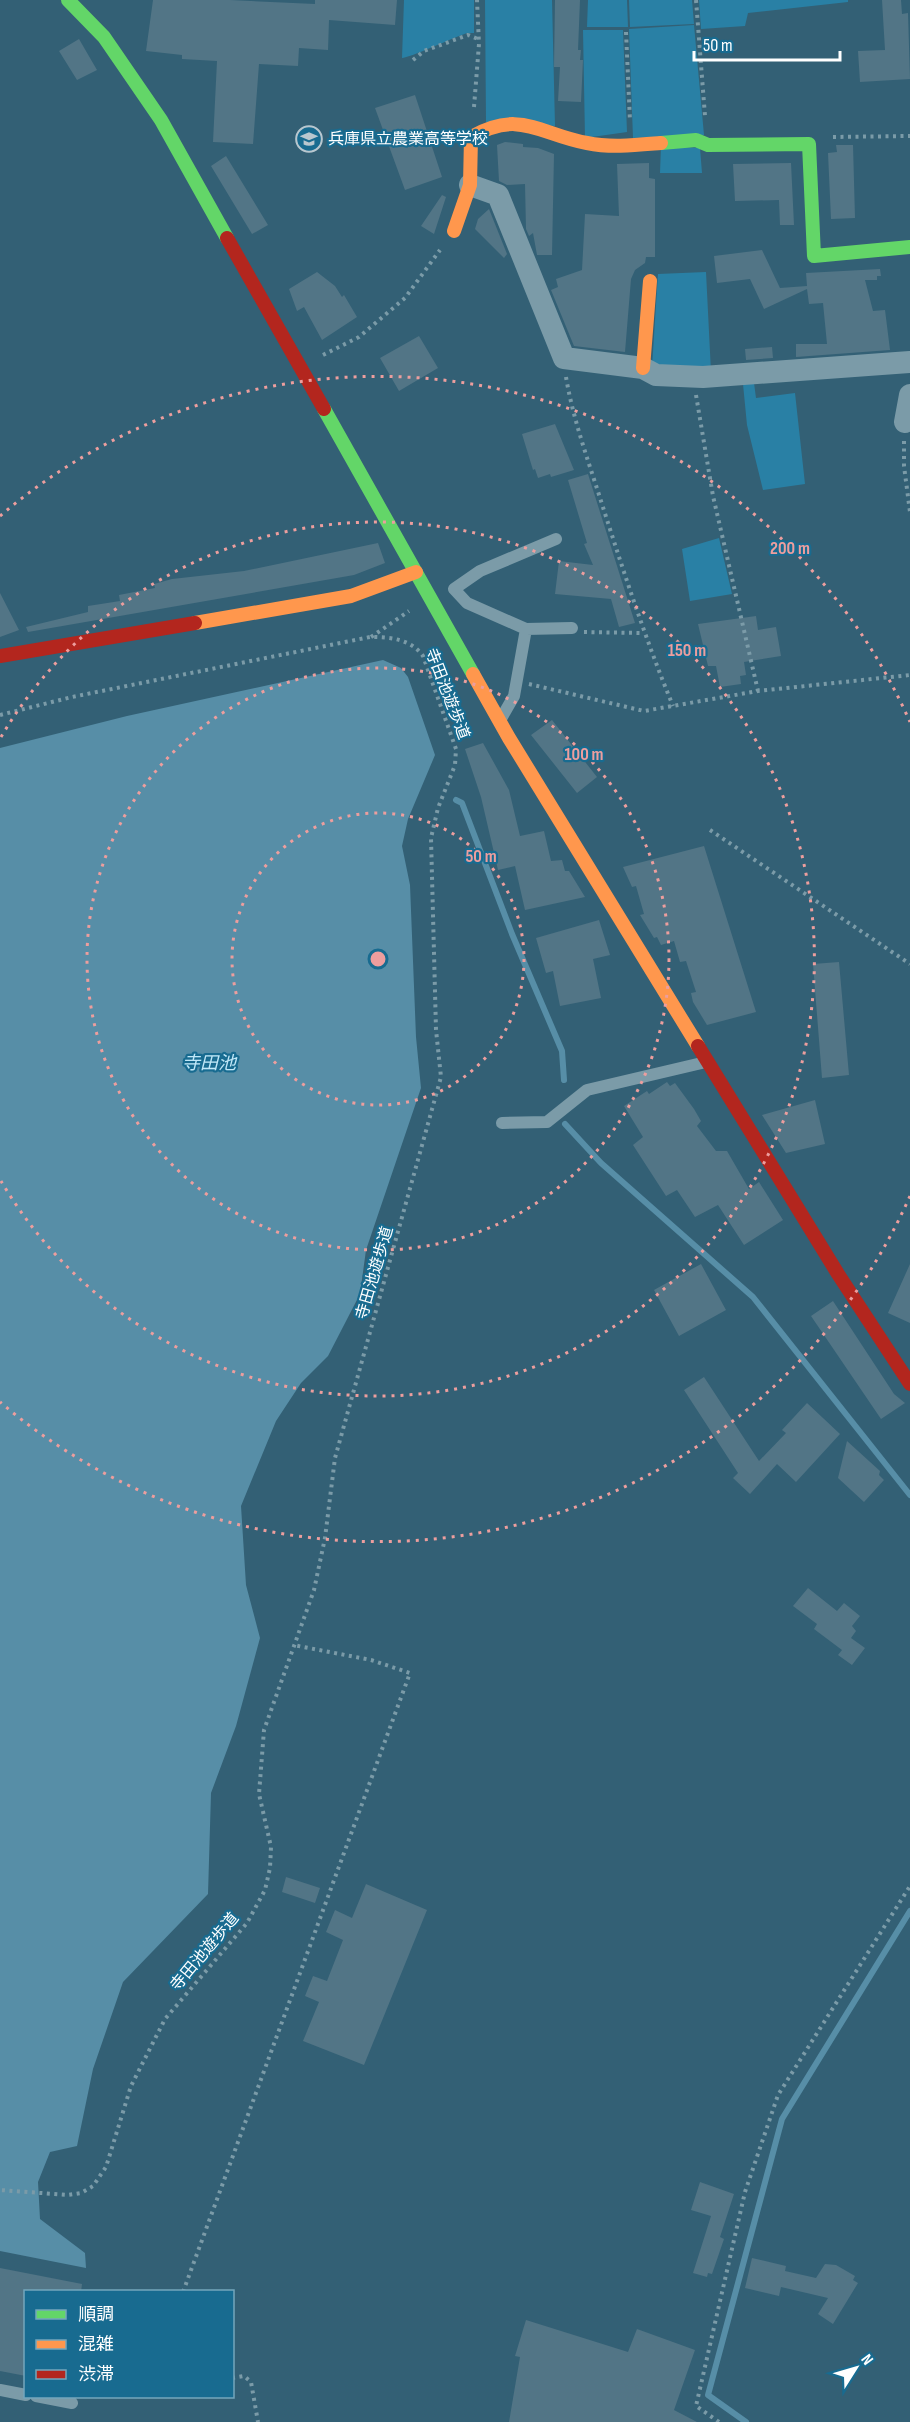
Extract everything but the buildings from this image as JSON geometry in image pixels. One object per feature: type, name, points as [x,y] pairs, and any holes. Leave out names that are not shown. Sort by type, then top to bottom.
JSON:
[{"type":"street","points":[[68,0],[104,37],[161,120],[500,722],[838,1274],[910,1384]]},
{"type":"street","points":[[454,231],[470,185],[471,137],[487,125],[517,122],[590,144],[696,140],[708,145],[808,144],[814,256],[910,247]]},
{"type":"street","points":[[470,185],[498,195],[564,358],[643,368],[656,375],[693,377],[910,362]]},
{"type":"street","points":[[643,368],[650,281]]},
{"type":"street","points":[[905,422],[910,394]]},
{"type":"street","points":[[0,656],[351,596],[416,572]]},
{"type":"lane","points":[[556,539],[480,571],[454,589],[467,603],[526,629],[572,628]]},
{"type":"lane","points":[[500,722],[514,696],[526,629]]},
{"type":"lane","points":[[502,1123],[547,1122],[588,1090],[707,1061]]},
{"type":"lane","points":[[0,2390],[24,2395]]},
{"type":"lane","points":[[42,2398],[72,2403]]},
{"type":"path","points":[[471,137],[478,39],[477,0]]},
{"type":"path","points":[[696,0],[708,145]]},
{"type":"path","points":[[624,143],[629,133],[630,115],[626,32]]},
{"type":"path","points":[[413,60],[424,51],[468,35],[478,39]]},
{"type":"path","points":[[808,144],[816,137],[910,136]]},
{"type":"path","points":[[300,366],[359,337],[405,298],[454,231]]},
{"type":"path","points":[[564,358],[571,406],[643,633],[673,706]]},
{"type":"path","points":[[693,377],[713,496],[758,691]]},
{"type":"path","points":[[905,422],[904,466],[910,512]]},
{"type":"path","points":[[572,628],[577,632],[643,633]]},
{"type":"path","name":"寺田池遊歩道","points":[[0,715],[72,697],[370,637],[388,637],[416,647],[423,656],[456,749],[455,765],[438,808],[431,838],[436,1030],[441,1077],[335,1458],[325,1538],[314,1590],[264,1730],[258,1794],[271,1847],[270,1868],[265,1890],[247,1923],[165,2019],[131,2086],[101,2177],[93,2186],[81,2193],[52,2195],[0,2190]]},
{"type":"path","points":[[517,681],[644,711],[758,691],[910,675]]},
{"type":"path","points":[[710,830],[910,964]]},
{"type":"path","points":[[184,2290],[411,1673],[371,1660],[293,1645]]},
{"type":"path","points":[[718,2422],[696,2406],[745,2192],[778,2095],[910,1886]]},
{"type":"path","points":[[234,2378],[244,2376],[251,2382],[258,2422]]},
{"type":"shaded area","points":[[404,0],[474,0],[474,33],[467,33],[402,58]]},
{"type":"shaded area","points":[[485,0],[552,0],[555,126],[486,122]]},
{"type":"shaded area","points":[[588,0],[627,0],[628,27],[587,27]]},
{"type":"shaded area","points":[[629,0],[692,0],[694,24],[630,27]]},
{"type":"shaded area","points":[[699,0],[848,0],[848,2],[748,13],[745,26],[701,29]]},
{"type":"shaded area","points":[[694,25],[704,135],[633,138],[629,29]]},
{"type":"shaded area","points":[[583,30],[623,30],[627,132],[585,138]]},
{"type":"shaded area","points":[[661,146],[700,148],[702,173],[660,173]]},
{"type":"shaded area","points":[[706,272],[711,372],[652,367],[658,274]]},
{"type":"shaded area","points":[[754,383],[756,398],[795,393],[805,484],[763,490],[747,425],[743,384]]},
{"type":"shaded area","points":[[719,538],[732,594],[690,601],[682,549]]},
{"type":"water","name":"寺田池","points":[[383,660],[401,668],[408,677],[435,755],[408,819],[402,846],[410,885],[416,1037],[421,1088],[366,1250],[360,1294],[328,1356],[301,1383],[276,1421],[241,1506],[246,1585],[260,1638],[236,1726],[211,1793],[208,1894],[123,1982],[93,2069],[77,2146],[50,2152],[38,2182],[40,2219],[85,2253],[86,2268],[0,2251],[0,748],[127,716]]},
{"type":"waterway","points":[[456,800],[462,803],[512,934],[562,1051],[564,1080]]},
{"type":"waterway","points":[[565,1124],[601,1163],[753,1297],[910,1495]]},
{"type":"waterway","points":[[746,2422],[708,2395],[782,2119],[910,1911]]},
{"type":"traffic: fast","points":[[68,0],[104,37],[161,120],[227,238]]},
{"type":"traffic: fast","points":[[661,143],[696,140],[708,145],[809,144],[814,256],[910,247]]},
{"type":"traffic: fast","points":[[324,409],[473,674]]},
{"type":"traffic: slow","points":[[454,231],[470,185],[471,137],[488,129],[517,124],[596,145],[624,146],[661,143]]},
{"type":"traffic: slow","points":[[643,368],[650,281]]},
{"type":"traffic: slow","points":[[195,623],[351,596],[416,572]]},
{"type":"traffic: slow","points":[[473,674],[509,738],[698,1046]]},
{"type":"traffic: jam","points":[[227,238],[324,409]]},
{"type":"traffic: jam","points":[[0,656],[195,623]]},
{"type":"traffic: jam","points":[[698,1046],[838,1274],[910,1384]]},
{"type":"place","name":"兵庫県立農業高等学校","points":[[309,139]]}]
